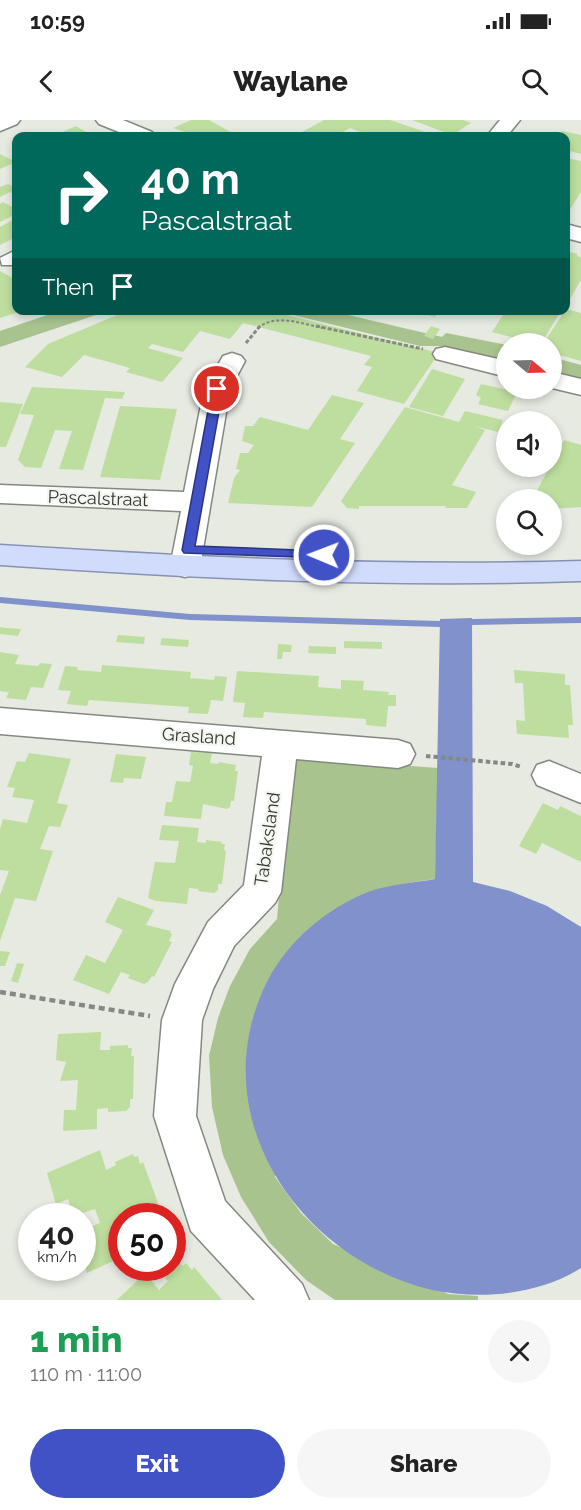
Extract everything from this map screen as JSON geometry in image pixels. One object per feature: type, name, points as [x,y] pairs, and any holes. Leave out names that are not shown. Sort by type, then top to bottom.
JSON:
[{"type":"main road","points":[[0,539],[306,573],[502,575],[581,571]]},
{"type":"main road","points":[[0,555],[186,558],[581,554]]},
{"type":"street","points":[[0,125],[10,120]]},
{"type":"street","points":[[106,120],[135,132]]},
{"type":"street","points":[[500,132],[510,120]]},
{"type":"street","points":[[445,354],[496,366]]},
{"type":"street","points":[[186,558],[217,389],[232,361]]},
{"type":"street","points":[[562,382],[581,387]]},
{"type":"street","name":"Pascalstraat","points":[[0,494],[196,502]]},
{"type":"street","name":"Grasland","points":[[0,721],[281,742],[398,754]]},
{"type":"street","name":"Tabaksland","points":[[281,742],[262,892],[221,934],[195,984],[182,1020],[175,1116],[207,1215],[286,1300]]},
{"type":"street","points":[[549,775],[581,789]]},
{"type":"path","points":[[232,361],[261,323],[274,320],[291,321],[445,354]]},
{"type":"path","points":[[433,756],[512,764],[549,775]]},
{"type":"path","points":[[0,992],[182,1020]]},
{"type":"green space","points":[[47,315],[96,315],[0,347],[0,331]]},
{"type":"green space","points":[[293,315],[348,315],[442,337],[446,333],[496,343],[496,359],[442,346],[420,346]]},
{"type":"green space","points":[[562,360],[581,365],[581,380],[562,375]]},
{"type":"green space","points":[[288,757],[438,768],[435,879],[395,886],[362,896],[332,913],[300,937],[275,1177],[301,1213],[333,1244],[448,1294],[478,1296],[478,1300],[335,1300],[306,1280],[269,1242],[241,1197],[223,1155],[212,1107],[209,1056],[218,1018],[230,986],[250,949],[277,919],[290,770]]},
{"type":"water","points":[[472,618],[473,882],[510,891],[547,906],[581,927],[581,1268],[546,1284],[509,1293],[489,1295],[432,1290],[383,1273],[340,1247],[303,1213],[274,1173],[254,1128],[246,1080],[250,1030],[268,980],[298,939],[323,917],[368,892],[393,885],[435,879],[440,619]]},
{"type":"building","points":[[191,120],[209,120],[230,132],[186,132],[173,128]]},
{"type":"building","points":[[324,120],[390,120],[425,132],[361,132],[350,128],[342,132],[302,132]]},
{"type":"building","points":[[412,120],[463,120],[471,123],[457,132],[444,132]]},
{"type":"building","points":[[76,126],[86,132],[62,132]]},
{"type":"building","points":[[570,133],[581,135],[581,154],[570,151]]},
{"type":"building","points":[[0,154],[12,160],[12,165],[0,169]]},
{"type":"building","points":[[570,159],[581,161],[581,192],[570,210]]},
{"type":"building","points":[[8,184],[12,186],[12,193],[10,192],[0,197],[0,187]]},
{"type":"building","points":[[3,202],[12,207],[12,216],[0,222],[0,204]]},
{"type":"building","points":[[12,220],[12,239],[0,245],[0,227]]},
{"type":"building","points":[[570,252],[581,257],[581,280],[570,299]]},
{"type":"building","points":[[0,271],[12,278],[12,314],[0,318]]},
{"type":"building","points":[[570,310],[581,313],[581,361],[562,356],[562,333],[550,333],[562,315],[570,315]]},
{"type":"building","points":[[117,315],[287,315],[439,353],[404,404],[357,391],[372,367],[364,365],[371,356],[243,323],[230,339],[200,331],[183,352],[152,344],[148,348],[183,358],[162,382],[126,372],[130,368],[84,355],[62,377],[25,367],[48,344]]},
{"type":"building","points":[[503,315],[558,315],[548,333],[492,332]]},
{"type":"building","points":[[431,326],[440,329],[433,339],[424,336]]},
{"type":"building","points":[[432,369],[465,379],[443,416],[409,407]]},
{"type":"building","points":[[481,384],[496,387],[496,399],[514,399],[508,411],[478,404],[481,398],[476,395]]},
{"type":"building","points":[[32,387],[125,392],[122,399],[105,398],[83,470],[59,469],[72,431],[55,430],[41,468],[25,467],[18,460],[34,415],[20,414]]},
{"type":"building","points":[[332,395],[364,403],[340,439],[355,443],[312,507],[228,503],[234,478],[240,470],[236,469],[240,453],[248,453],[254,445],[242,441],[245,426],[253,426],[260,417],[308,430]]},
{"type":"building","points":[[0,402],[23,404],[6,447],[0,447]]},
{"type":"building","points":[[120,406],[177,409],[160,480],[100,477]]},
{"type":"building","points":[[405,407],[459,422],[465,411],[496,418],[496,432],[474,426],[485,430],[452,485],[476,492],[467,508],[359,506],[359,509],[347,508],[341,501]]},
{"type":"building","points":[[564,440],[581,445],[581,507],[562,508],[562,489],[538,489],[544,477],[562,477]]},
{"type":"building","points":[[0,627],[21,629],[18,636],[0,634]]},
{"type":"building","points":[[118,635],[145,637],[144,644],[116,642]]},
{"type":"building","points":[[162,638],[189,640],[188,647],[160,645]]},
{"type":"building","points":[[344,641],[382,642],[382,649],[344,648]]},
{"type":"building","points":[[278,644],[292,645],[291,652],[283,652],[282,659],[277,659]]},
{"type":"building","points":[[309,646],[336,647],[336,654],[308,653]]},
{"type":"building","points":[[0,652],[19,655],[15,664],[38,666],[40,663],[52,664],[43,688],[31,687],[26,700],[6,698],[9,692],[0,691]]},
{"type":"building","points":[[102,665],[191,672],[190,678],[214,680],[215,676],[227,677],[223,701],[211,700],[208,714],[188,713],[189,707],[89,700],[87,706],[67,704],[71,691],[58,690],[65,666],[78,667],[77,670],[101,672]]},
{"type":"building","points":[[514,670],[565,674],[565,685],[570,685],[573,725],[568,725],[569,738],[517,734],[516,720],[525,721],[523,683],[515,683]]},
{"type":"building","points":[[237,671],[319,676],[318,687],[341,689],[341,680],[364,681],[363,690],[389,692],[388,695],[396,695],[396,706],[388,706],[386,727],[366,725],[366,719],[338,717],[264,712],[263,718],[243,717],[245,703],[233,702]]},
{"type":"building","points":[[191,752],[212,753],[210,763],[236,765],[235,771],[238,771],[234,801],[231,801],[227,809],[203,804],[201,819],[164,816],[166,802],[172,802],[176,781],[190,782],[193,766],[189,765]]},
{"type":"building","points":[[29,753],[71,759],[57,803],[68,805],[60,827],[49,826],[40,849],[53,851],[36,901],[15,898],[0,941],[0,895],[9,871],[0,870],[0,829],[3,819],[27,823],[34,800],[12,797],[15,788],[7,787],[17,761],[25,762]]},
{"type":"building","points":[[116,754],[146,757],[141,779],[124,778],[123,783],[110,782]]},
{"type":"building","points":[[543,803],[558,810],[560,806],[581,816],[581,862],[542,843],[536,854],[519,846]]},
{"type":"building","points":[[162,825],[199,828],[197,842],[206,843],[206,840],[225,844],[222,884],[218,884],[218,890],[214,893],[189,888],[187,904],[148,898],[155,862],[175,863],[179,841],[159,840]]},
{"type":"building","points":[[118,897],[154,910],[146,925],[171,931],[169,941],[172,942],[154,977],[152,976],[148,982],[144,984],[128,978],[130,975],[121,972],[109,994],[73,980],[86,955],[105,963],[123,930],[105,922]]},
{"type":"building","points":[[0,951],[10,952],[5,966],[0,966]]},
{"type":"building","points":[[17,963],[24,964],[18,983],[11,981]]},
{"type":"building","points":[[101,1032],[100,1050],[110,1050],[110,1046],[128,1045],[128,1048],[132,1048],[131,1056],[134,1056],[133,1099],[130,1099],[130,1107],[126,1111],[108,1112],[108,1108],[97,1109],[97,1129],[63,1131],[64,1110],[76,1110],[78,1080],[60,1081],[66,1062],[56,1060],[58,1034]]},
{"type":"building","points":[[100,1150],[106,1170],[116,1165],[115,1162],[133,1154],[134,1157],[138,1156],[140,1164],[143,1162],[158,1203],[108,1203],[108,1263],[96,1269],[96,1225],[100,1223],[96,1203],[69,1203],[68,1199],[56,1203],[47,1173]]},
{"type":"building","points":[[186,1263],[192,1270],[194,1267],[222,1300],[117,1300],[137,1281],[152,1281],[159,1290],[168,1281],[186,1281]]},
{"type":"waterway","points":[[0,600],[190,617],[440,624]]},
{"type":"waterway","points":[[472,622],[581,620]]},
{"type":"route","points":[[217,389],[188,550],[324,555]]}]
